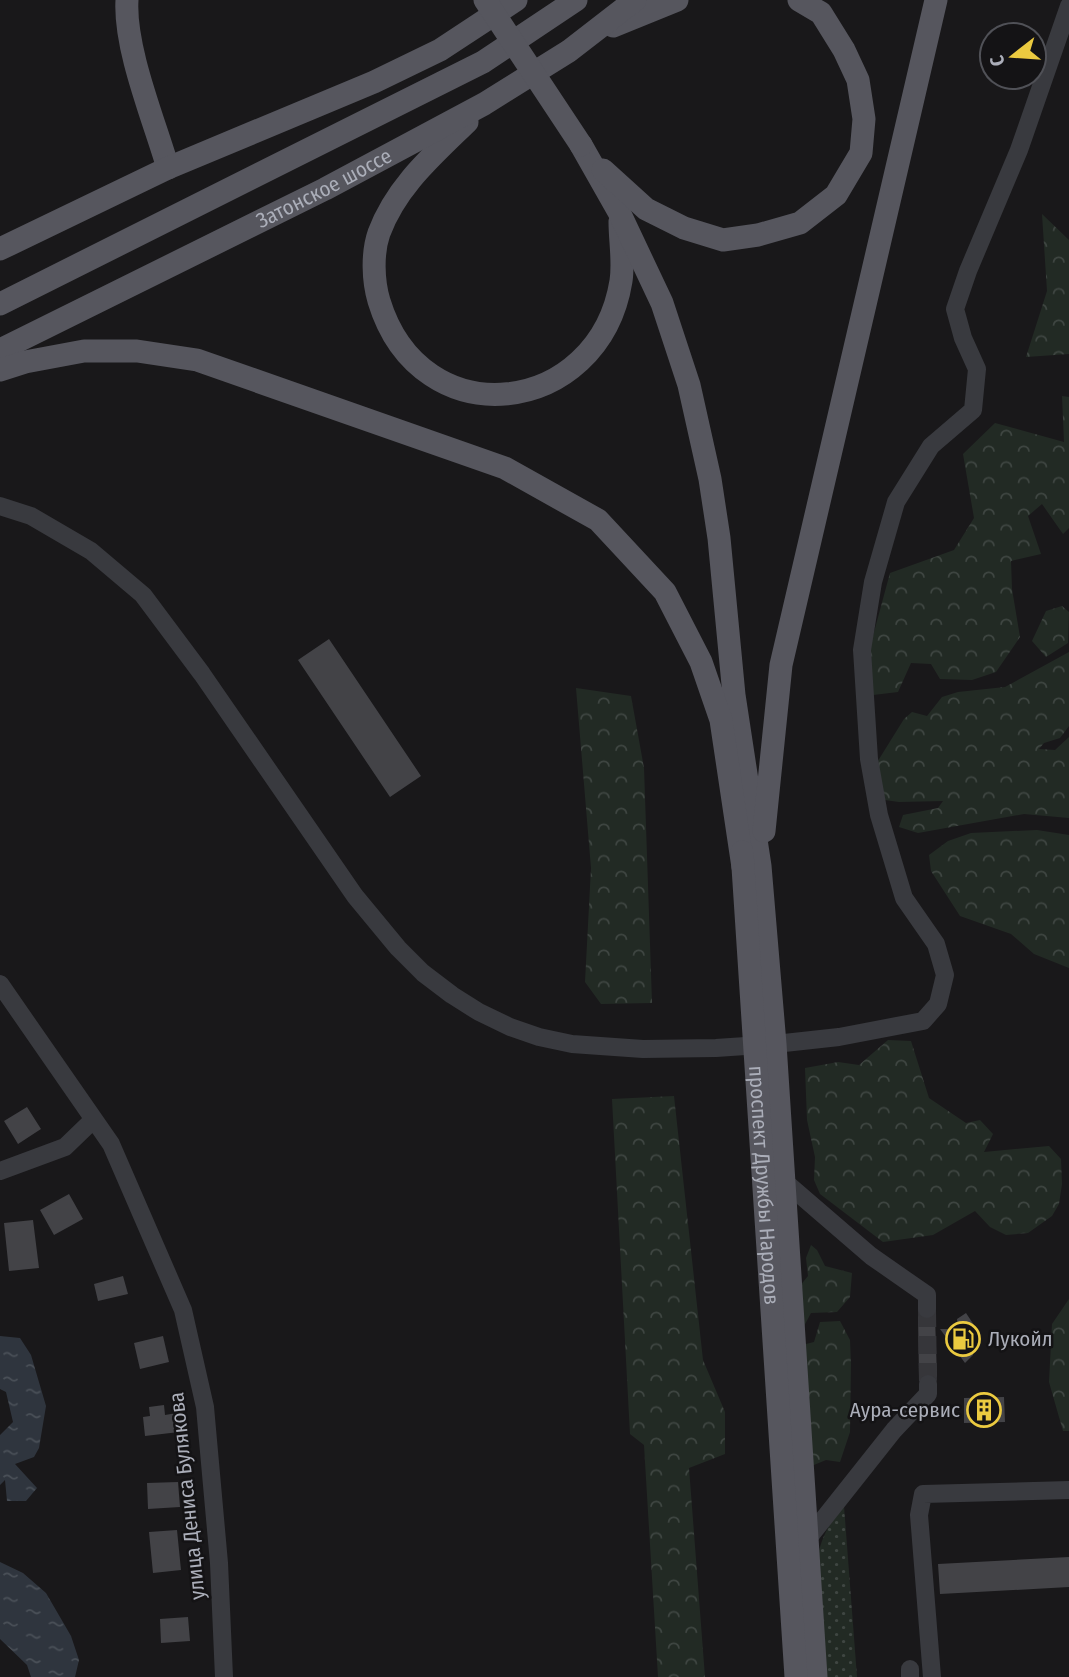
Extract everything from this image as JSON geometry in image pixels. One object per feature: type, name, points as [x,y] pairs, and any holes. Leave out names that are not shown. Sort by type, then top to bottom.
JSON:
[{"type":"main road","points":[[127,0],[126,16],[131,46],[168,168]]},
{"type":"main road","points":[[485,0],[583,150],[646,209],[684,228],[723,240],[758,235],[800,222],[836,194],[861,153],[864,119],[858,79],[821,13],[799,0]]},
{"type":"main road","points":[[0,249],[168,168],[374,82],[440,50],[516,0]]},
{"type":"main road","name":"Затонское шоссе","points":[[0,304],[483,62],[576,0]]},
{"type":"main road","name":"Затонское шоссе","points":[[0,351],[325,189],[484,104],[591,35],[635,0]]},
{"type":"main road","points":[[591,35],[677,0]]},
{"type":"main road","points":[[752,867],[781,665],[936,0]]},
{"type":"main road","points":[[484,104],[412,176],[390,208],[377,236],[374,268],[377,293],[385,320],[401,346],[420,367],[452,387],[481,395],[531,390],[552,381],[569,369],[589,350],[605,329],[615,307],[622,278],[620,212]]},
{"type":"main road","name":"проспект Дружбы Народов","points":[[583,150],[620,212],[673,331],[701,431],[719,538],[752,867],[765,1044],[796,1677]]},
{"type":"main road","points":[[0,370],[25,362],[85,351],[137,351],[197,360],[505,468],[598,520],[665,593],[701,662],[721,720],[752,867]]},
{"type":"main road","name":"проспект Дружбы Народов","points":[[765,1044],[784,1181],[816,1677]]},
{"type":"street","points":[[0,506],[31,516],[91,551],[143,595],[202,674],[355,897],[423,973],[479,1012],[539,1037],[572,1044],[643,1049],[765,1044],[839,1037],[923,1021],[938,1004],[945,975],[936,944],[904,898],[879,815],[869,759],[862,650],[873,582],[896,502],[931,446],[974,410],[977,369],[963,338],[955,309],[968,271],[1019,150],[1069,6]]},
{"type":"street","name":"улица Дениса Булякова","points":[[1,989],[111,1144],[183,1310],[205,1408],[219,1563],[224,1677]]},
{"type":"street","points":[[0,1171],[65,1147],[93,1120]]},
{"type":"street","points":[[784,1181],[872,1256],[927,1295],[927,1309]]},
{"type":"street","points":[[806,1541],[894,1430],[928,1394],[928,1384]]},
{"type":"street","points":[[932,1677],[919,1515],[923,1494],[1069,1490]]},
{"type":"green space","points":[[1042,214],[1069,240],[1069,354],[1026,357],[1047,291]]},
{"type":"green space","points":[[1062,396],[1069,397],[1069,528],[1063,534],[1042,504],[1028,516],[1041,554],[1011,561],[1012,589],[1020,637],[996,672],[972,680],[940,679],[931,664],[911,663],[898,692],[873,695],[867,658],[890,573],[954,550],[974,518],[963,454],[995,423],[1064,442]]},
{"type":"green space","points":[[1062,606],[1069,612],[1068,643],[1046,657],[1032,641],[1046,611]]},
{"type":"green space","points":[[1069,652],[1069,726],[1060,738],[1044,743],[1039,749],[1055,750],[1069,737],[1069,818],[1024,814],[918,833],[899,827],[903,815],[938,808],[943,801],[899,802],[878,799],[876,764],[904,719],[912,712],[927,716],[942,697],[958,692],[1005,687]]},
{"type":"green space","points":[[576,688],[631,696],[644,768],[652,1003],[601,1004],[585,982],[591,868]]},
{"type":"green space","points":[[1037,830],[1069,835],[1069,968],[1034,954],[1011,934],[960,916],[931,871],[929,855],[948,841],[971,833]]},
{"type":"green space","points":[[888,1040],[911,1041],[929,1098],[966,1123],[980,1120],[993,1134],[984,1152],[1049,1146],[1061,1159],[1062,1184],[1059,1204],[1052,1216],[1028,1233],[1006,1235],[990,1227],[975,1211],[933,1235],[883,1242],[820,1194],[814,1180],[815,1157],[807,1120],[805,1068],[838,1062],[859,1065]]},
{"type":"green space","points":[[674,1096],[703,1360],[725,1412],[725,1454],[689,1468],[705,1677],[658,1677],[644,1445],[630,1434],[612,1099]]},
{"type":"green space","points":[[811,1245],[817,1250],[825,1266],[852,1273],[850,1297],[837,1312],[811,1313],[803,1328],[795,1292],[808,1276],[806,1258]]},
{"type":"green space","points":[[1069,1299],[1069,1431],[1063,1431],[1049,1382],[1052,1324]]},
{"type":"green space","points":[[840,1321],[850,1340],[850,1432],[840,1462],[826,1460],[809,1467],[798,1346],[814,1342],[820,1322]]},
{"type":"green space","points":[[844,1506],[857,1677],[825,1677],[817,1560],[826,1531]]},
{"type":"water","points":[[0,1336],[20,1338],[31,1355],[46,1406],[39,1448],[34,1457],[15,1464],[37,1488],[26,1501],[7,1501],[5,1480],[0,1485],[0,1435],[13,1422],[6,1392],[0,1389]]},
{"type":"water","points":[[0,1562],[23,1573],[46,1593],[71,1636],[79,1660],[75,1677],[31,1677],[27,1665],[0,1639]]},
{"type":"building","points":[[329,639],[421,776],[390,797],[298,660]]},
{"type":"building","points":[[27,1107],[41,1129],[18,1144],[4,1121]]},
{"type":"building","points":[[69,1194],[83,1219],[54,1235],[40,1210]]},
{"type":"building","points":[[33,1220],[39,1268],[9,1271],[4,1223]]},
{"type":"building","points":[[123,1276],[128,1294],[98,1301],[94,1284]]},
{"type":"building","name":"Лукойл","points":[[966,1313],[974,1325],[973,1355],[965,1363],[940,1329],[958,1329],[957,1319]]},
{"type":"building","points":[[918,1316],[926,1320],[935,1316],[937,1377],[929,1373],[919,1377]]},
{"type":"building","points":[[163,1336],[169,1362],[140,1369],[134,1343]]},
{"type":"building","name":"Аура-сервис","points":[[1004,1397],[1005,1422],[964,1423],[964,1398]]},
{"type":"building","points":[[164,1405],[165,1415],[177,1413],[179,1432],[145,1436],[143,1417],[150,1416],[149,1407]]},
{"type":"building","points":[[178,1482],[180,1507],[148,1509],[147,1483]]},
{"type":"building","points":[[177,1530],[181,1570],[153,1573],[149,1532]]},
{"type":"building","points":[[1069,1557],[1069,1587],[940,1594],[938,1564]]},
{"type":"building","points":[[188,1617],[190,1641],[161,1643],[160,1619]]},
{"type":"tunnel","points":[[927,1309],[928,1384]]},
{"type":"place","name":"Лукойл","points":[[963,1339]]},
{"type":"place","name":"Аура-сервис","points":[[984,1410]]}]
